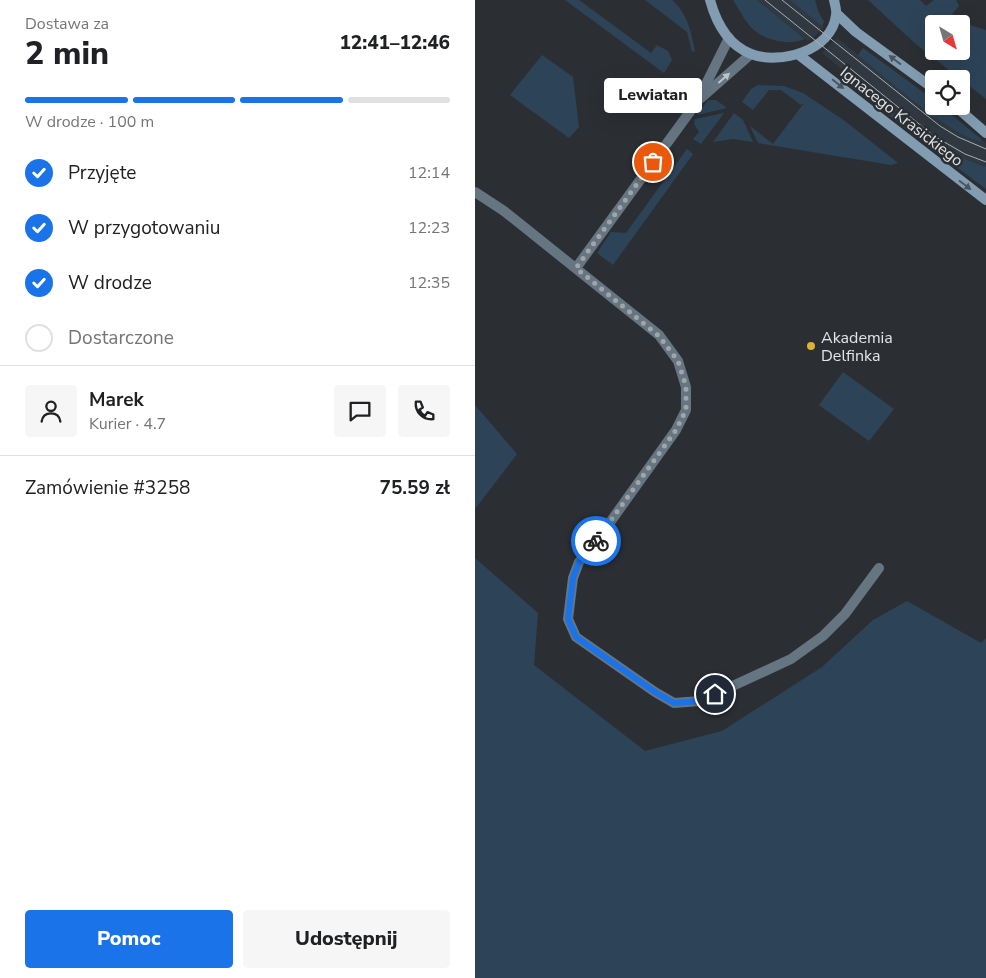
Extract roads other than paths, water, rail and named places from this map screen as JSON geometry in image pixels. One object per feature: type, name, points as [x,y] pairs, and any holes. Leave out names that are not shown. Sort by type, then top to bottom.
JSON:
[{"type":"main road","points":[[710,0],[721,26],[729,38],[751,54],[771,58],[799,55],[811,49],[827,36],[833,28],[837,14],[834,0]]},
{"type":"main road","points":[[837,14],[856,32],[925,82]]},
{"type":"main road","name":"Ignacego Krasickiego","points":[[799,55],[986,200]]},
{"type":"main road","points":[[965,115],[986,133]]},
{"type":"street","points":[[576,268],[697,102],[729,38]]},
{"type":"street","points":[[697,102],[751,54]]},
{"type":"street","points":[[475,192],[504,211],[659,336],[678,361],[686,386],[686,410],[676,430],[611,522],[579,562],[573,578],[568,619],[576,637],[674,703],[700,701],[791,659],[823,636],[845,614],[879,568]]},
{"type":"tram line","points":[[765,0],[934,136],[965,154],[986,162]]},
{"type":"tram line","points":[[782,0],[940,126],[958,137],[986,149]]},
{"type":"place","name":"Lewiatan","points":[[653,162]]},
{"type":"place","name":"Akademia Delfinka","points":[[811,346]]}]
